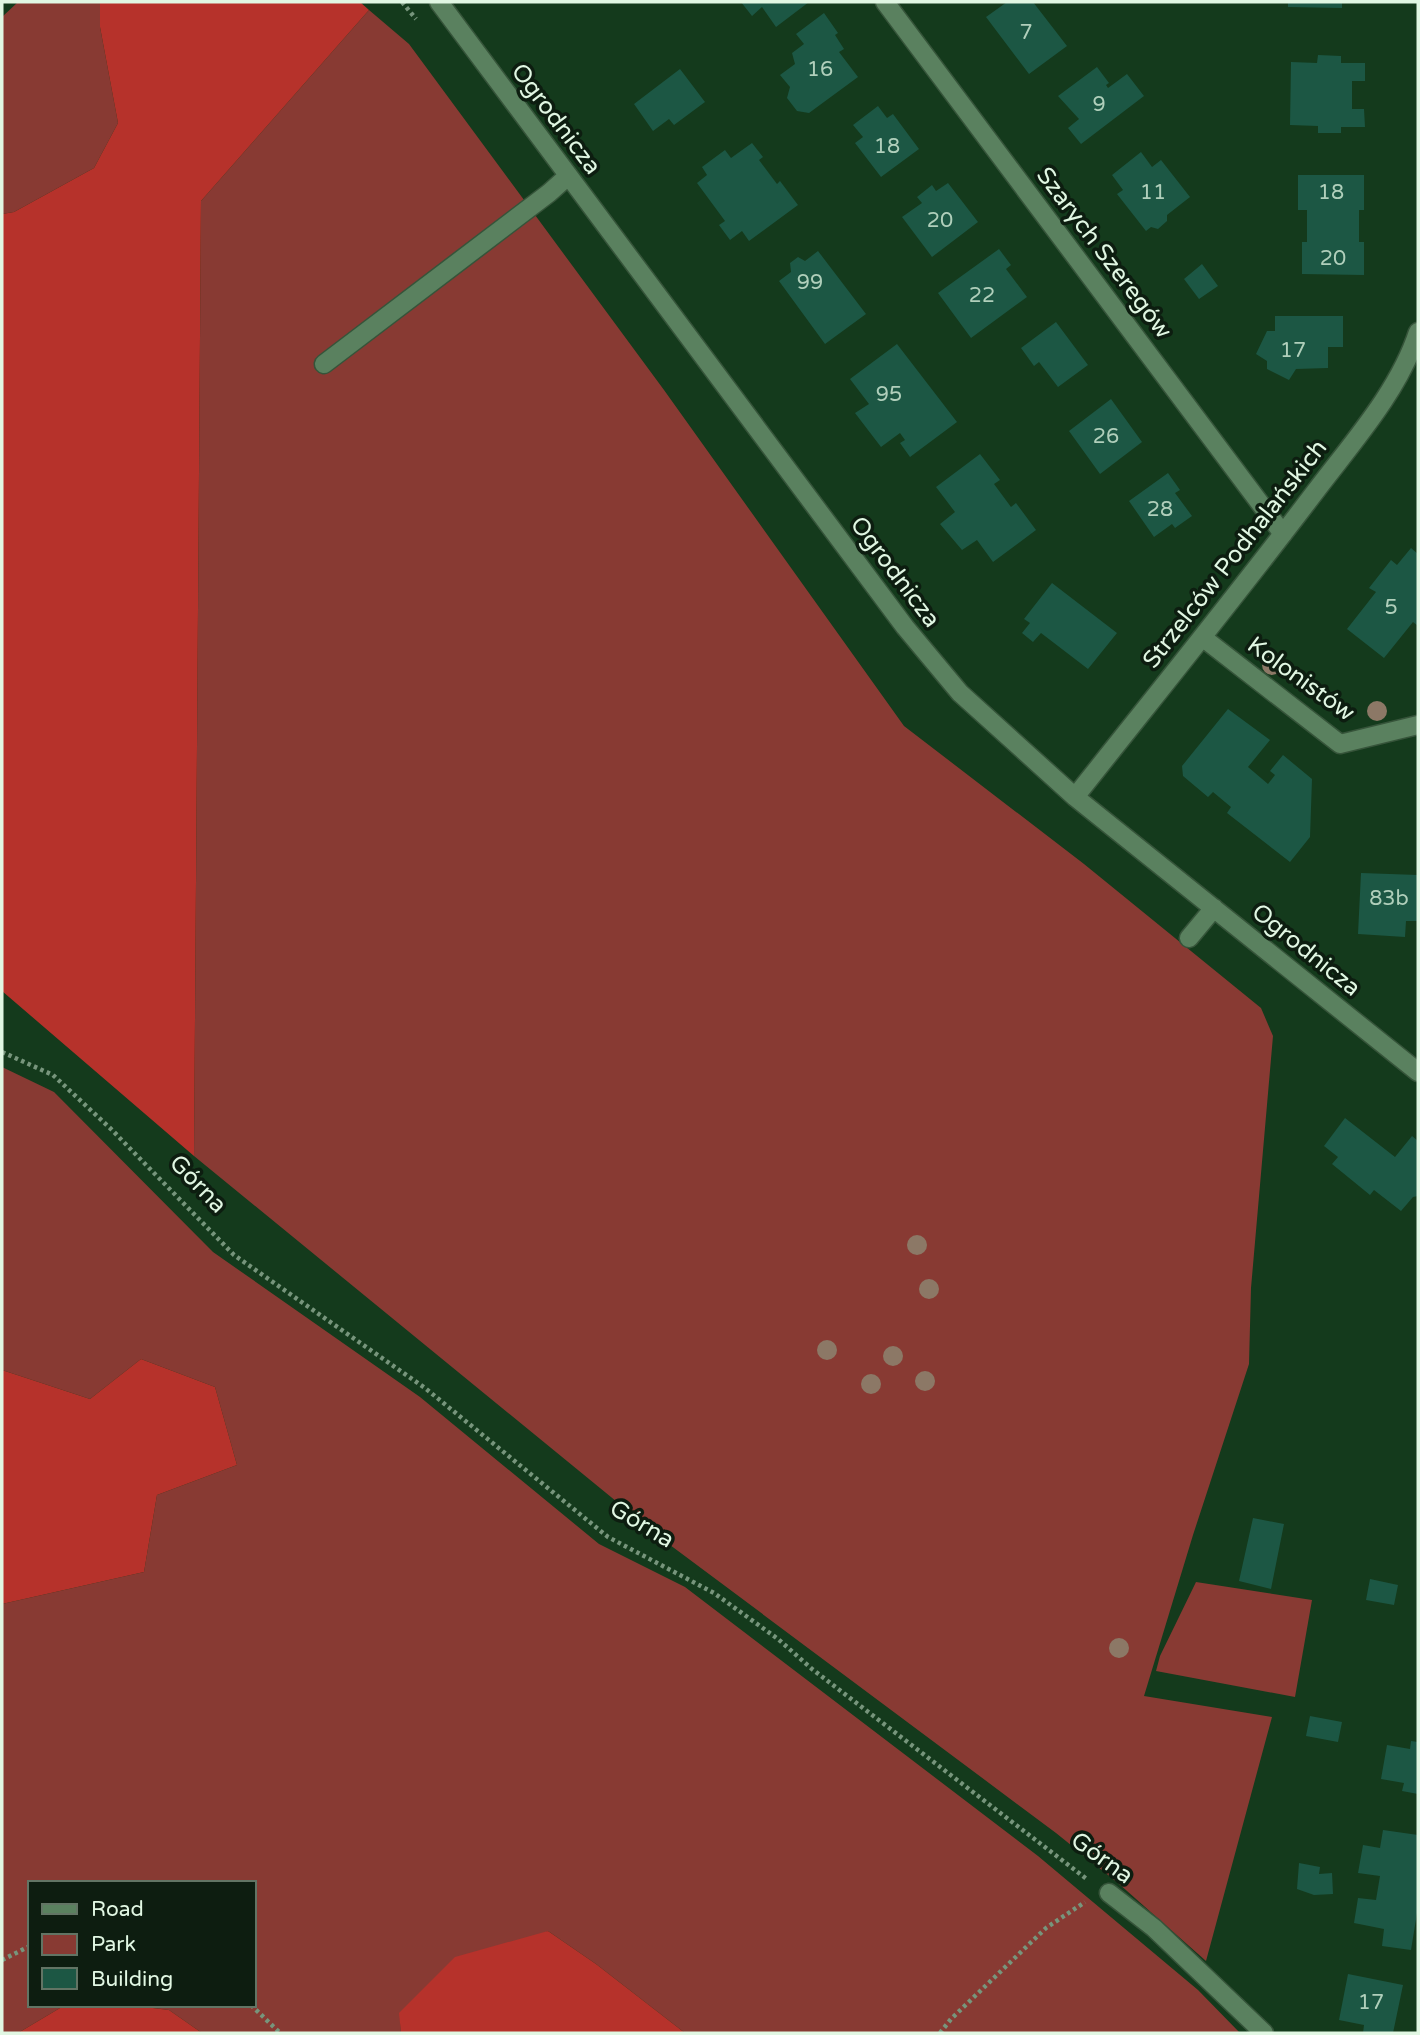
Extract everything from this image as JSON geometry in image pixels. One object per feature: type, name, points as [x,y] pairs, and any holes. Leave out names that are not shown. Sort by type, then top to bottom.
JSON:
[{"type":"street","name":"Ogrodnicza","points":[[439,2],[927,655],[968,701],[1075,797],[1418,1072]]},
{"type":"street","name":"Szarych Szeregów","points":[[885,2],[1283,534]]},
{"type":"street","points":[[324,364],[568,176]]},
{"type":"street","name":"Strzelców Podhalańskich","points":[[1075,797],[1283,534],[1384,397],[1402,370],[1418,332]]},
{"type":"street","name":"Kolonistów","points":[[1202,637],[1340,744],[1418,725]]},
{"type":"street","points":[[1189,938],[1214,908]]},
{"type":"street","name":"Górna","points":[[1109,1893],[1154,1928],[1264,2033]]},
{"type":"path","name":"Górna","points":[[2,1052],[53,1075],[111,1129],[234,1255],[425,1388],[608,1537],[714,1593],[767,1631],[1012,1822],[1109,1893]]},
{"type":"path","points":[[940,2033],[951,2019],[1046,1928],[1085,1902],[1109,1893]]},
{"type":"path","points":[[2,1960],[28,1947]]},
{"type":"path","points":[[253,2007],[280,2033]]},
{"type":"green space","points":[[18,2],[100,2],[100,27],[118,123],[94,168],[14,212],[2,214],[2,17]]},
{"type":"green space","points":[[369,10],[409,44],[664,390],[904,726],[1084,864],[1261,1008],[1273,1036],[1251,1288],[1249,1364],[1144,1696],[1272,1717],[1206,1961],[1118,1883],[1056,1833],[666,1542],[194,1156],[201,201]]},
{"type":"green space","points":[[2,1067],[54,1092],[213,1252],[420,1397],[599,1544],[685,1587],[1038,1856],[1198,1990],[1240,2033],[685,2033],[596,1964],[548,1931],[400,2013],[401,2033],[202,2033],[169,2010],[145,2007],[256,2007],[256,1881],[28,1881],[28,2007],[62,2007],[18,2033],[2,2033],[2,1604],[144,1572],[157,1495],[237,1465],[215,1387],[141,1359],[90,1399],[2,1370]]},
{"type":"green space","points":[[1196,1582],[1312,1600],[1295,1697],[1156,1671],[1160,1656]]},
{"type":"shaded area","points":[[100,2],[360,2],[369,10],[201,201],[194,1156],[2,991],[2,214],[14,212],[94,168],[118,123],[100,27]]},
{"type":"shaded area","points":[[141,1359],[215,1387],[237,1465],[157,1495],[144,1572],[2,1604],[2,1370],[90,1399]]},
{"type":"shaded area","points":[[548,1931],[596,1964],[685,2033],[401,2033],[399,2013],[455,1957]]},
{"type":"shaded area","points":[[62,2007],[145,2007],[169,2010],[202,2033],[18,2033]]},
{"type":"building","points":[[741,2],[809,2],[776,27],[762,7],[752,16]]},
{"type":"building","points":[[1007,2],[1033,2],[1067,46],[1029,74],[986,17]]},
{"type":"building","points":[[1288,2],[1342,2],[1342,8],[1288,7]]},
{"type":"building","points":[[824,13],[838,33],[835,35],[844,49],[839,52],[858,77],[809,113],[797,111],[787,98],[790,87],[780,75],[795,64],[792,53],[804,44],[796,34]]},
{"type":"building","points":[[1318,55],[1341,56],[1341,63],[1365,63],[1365,81],[1352,81],[1352,109],[1364,109],[1365,127],[1341,127],[1341,133],[1318,133],[1318,126],[1290,125],[1291,62],[1317,63]]},
{"type":"building","points":[[1097,67],[1109,83],[1106,85],[1108,88],[1127,74],[1144,96],[1081,144],[1068,128],[1079,119],[1058,96]]},
{"type":"building","points":[[680,69],[705,102],[674,125],[669,119],[653,131],[634,104]]},
{"type":"building","points":[[878,106],[887,118],[893,114],[919,149],[881,177],[855,143],[863,137],[853,125]]},
{"type":"building","points":[[752,143],[763,157],[759,160],[777,184],[780,181],[798,205],[749,241],[742,231],[730,240],[719,225],[725,221],[697,183],[707,175],[702,167],[725,150],[731,158]]},
{"type":"building","points":[[1141,152],[1152,167],[1161,160],[1190,197],[1167,215],[1167,221],[1158,229],[1151,227],[1146,231],[1117,194],[1123,190],[1112,175]]},
{"type":"building","points":[[1298,175],[1364,175],[1364,210],[1359,210],[1359,242],[1364,242],[1364,275],[1302,274],[1302,242],[1307,242],[1307,210],[1298,210]]},
{"type":"building","points":[[948,183],[978,222],[932,257],[902,217],[922,203],[917,197],[932,185],[936,191]]},
{"type":"building","points":[[999,249],[1011,265],[1006,269],[1027,297],[971,338],[938,293]]},
{"type":"building","points":[[818,251],[866,314],[825,344],[779,281],[791,272],[790,263],[798,257],[805,261]]},
{"type":"building","points":[[1202,264],[1218,286],[1199,299],[1184,279]]},
{"type":"building","points":[[1275,316],[1343,316],[1343,347],[1328,347],[1328,368],[1296,369],[1289,380],[1267,369],[1267,361],[1256,354],[1267,331],[1275,331]]},
{"type":"building","points":[[1056,322],[1088,365],[1058,387],[1039,362],[1034,366],[1021,348]]},
{"type":"building","points":[[897,344],[957,422],[910,457],[900,443],[905,440],[900,433],[881,447],[855,413],[869,404],[850,379]]},
{"type":"building","points":[[1111,399],[1142,442],[1100,474],[1069,431]]},
{"type":"building","points":[[980,454],[1000,480],[994,484],[1011,507],[1016,503],[1036,530],[993,562],[977,540],[962,550],[940,524],[955,512],[936,487]]},
{"type":"building","points":[[1168,473],[1180,490],[1175,493],[1192,516],[1175,528],[1172,524],[1154,537],[1129,501]]},
{"type":"building","points":[[1411,548],[1418,554],[1418,626],[1413,622],[1384,658],[1347,629],[1376,592],[1369,588],[1391,560],[1397,565]]},
{"type":"building","points":[[1052,583],[1117,633],[1088,669],[1041,633],[1033,642],[1022,633],[1030,623],[1024,619]]},
{"type":"building","points":[[1228,709],[1270,740],[1248,767],[1268,784],[1275,775],[1270,771],[1283,755],[1312,779],[1310,837],[1290,862],[1227,813],[1231,807],[1213,792],[1208,797],[1183,776],[1182,766]]},
{"type":"building","points":[[1361,873],[1418,875],[1418,921],[1406,921],[1405,937],[1358,934]]},
{"type":"building","points":[[1345,1118],[1395,1157],[1412,1136],[1418,1141],[1418,1196],[1413,1197],[1401,1211],[1374,1190],[1370,1195],[1332,1164],[1338,1157],[1324,1146]]},
{"type":"building","points":[[1253,1518],[1284,1524],[1271,1589],[1239,1581]]},
{"type":"building","points":[[1370,1579],[1398,1585],[1394,1605],[1366,1600]]},
{"type":"building","points":[[1310,1716],[1342,1722],[1338,1742],[1306,1736]]},
{"type":"building","points":[[1411,1741],[1418,1742],[1418,1794],[1402,1791],[1404,1783],[1381,1779],[1387,1745],[1410,1749]]},
{"type":"building","points":[[1383,1830],[1418,1835],[1418,1907],[1411,1950],[1382,1946],[1384,1929],[1354,1923],[1358,1898],[1376,1900],[1380,1876],[1358,1873],[1363,1845],[1380,1848]]},
{"type":"building","points":[[1299,1863],[1320,1867],[1319,1874],[1332,1873],[1333,1894],[1314,1895],[1297,1889]]},
{"type":"building","points":[[1348,1974],[1403,1985],[1393,2033],[1363,2033],[1364,2025],[1339,2020]]}]
